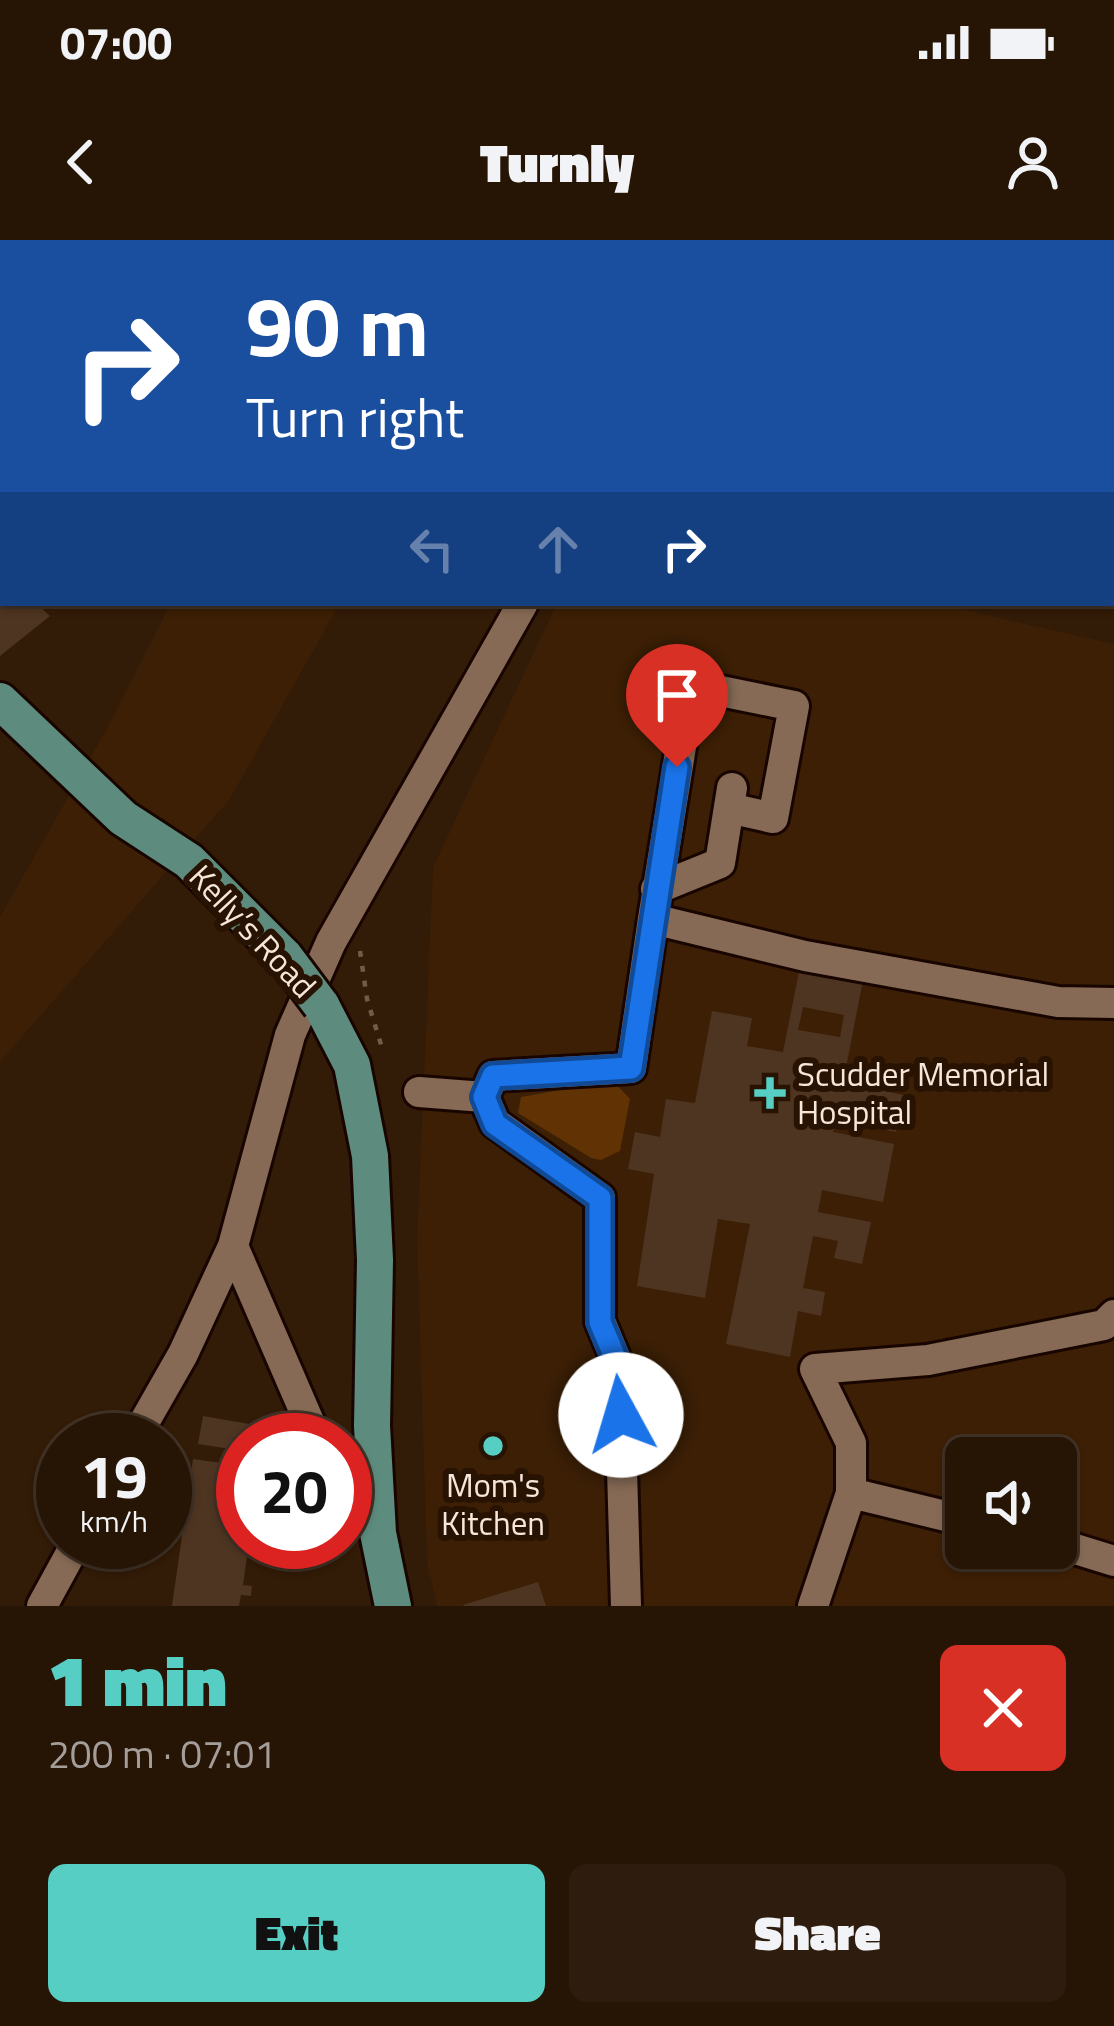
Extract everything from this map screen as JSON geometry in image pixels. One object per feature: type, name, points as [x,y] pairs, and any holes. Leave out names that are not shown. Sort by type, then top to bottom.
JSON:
[{"type":"main road","name":"Kelly’s Road","points":[[0,701],[123,818],[189,861],[285,957],[321,1005],[352,1065],[370,1156],[378,1533],[393,1606]]},
{"type":"street","points":[[149,1413],[233,1246],[290,1035],[331,942],[522,606]]},
{"type":"street","points":[[626,1606],[619,1367],[600,1322],[600,1198],[495,1124],[484,1097],[493,1076],[631,1068],[654,904],[691,686],[794,706],[773,818],[730,798],[720,862],[654,904]]},
{"type":"street","points":[[654,904],[805,956],[1058,1002],[1114,1003]]},
{"type":"street","points":[[419,1092],[484,1097]]},
{"type":"street","points":[[233,1246],[305,1413]]},
{"type":"street","points":[[813,1606],[850,1493],[851,1443],[815,1370],[928,1360],[1104,1325],[1114,1315]]},
{"type":"street","points":[[850,1493],[945,1516]]},
{"type":"street","points":[[372,1524],[378,1533]]},
{"type":"street","points":[[1077,1550],[1114,1561]]},
{"type":"street","points":[[42,1606],[62,1569]]},
{"type":"path","points":[[353,904],[367,999],[388,1065],[403,1089],[419,1092]]},
{"type":"shaded area","points":[[169,606],[338,606],[230,799],[0,1062],[0,917]]},
{"type":"shaded area","name":"Scudder Memorial Hospital","points":[[556,606],[946,606],[1114,644],[1114,1606],[437,1606],[427,1563],[417,1239],[433,867]]},
{"type":"shaded area","points":[[616,1084],[630,1099],[620,1151],[601,1160],[518,1113],[521,1097]]},
{"type":"building","points":[[0,606],[39,606],[50,616],[0,656]]},
{"type":"building","points":[[801,962],[864,975],[843,1083],[904,1095],[896,1132],[836,1120],[833,1132],[894,1144],[883,1202],[822,1190],[818,1212],[871,1222],[862,1264],[834,1258],[838,1241],[813,1236],[803,1288],[825,1292],[821,1316],[798,1311],[790,1357],[726,1344],[750,1224],[718,1219],[705,1298],[637,1286],[654,1174],[628,1169],[635,1132],[660,1137],[666,1099],[695,1103],[712,1011],[752,1018],[747,1046],[783,1052]],"holes":[[[803,1007],[844,1015],[840,1037],[798,1030]]]},
{"type":"building","points":[[203,1416],[216,1418],[216,1447],[198,1444]]},
{"type":"building","points":[[193,1459],[216,1462],[216,1569],[245,1569],[243,1585],[252,1586],[251,1596],[241,1595],[239,1606],[172,1606],[177,1569],[192,1569]]},
{"type":"building","points":[[538,1582],[546,1606],[463,1605]]},
{"type":"place","name":"Scudder Memorial Hospital","points":[[770,1093]]},
{"type":"place","name":"Mom's Kitchen","points":[[493,1446]]},
{"type":"route","points":[[621,1415],[619,1367],[600,1322],[600,1198],[495,1124],[484,1097],[493,1076],[631,1068],[677,767]]}]
